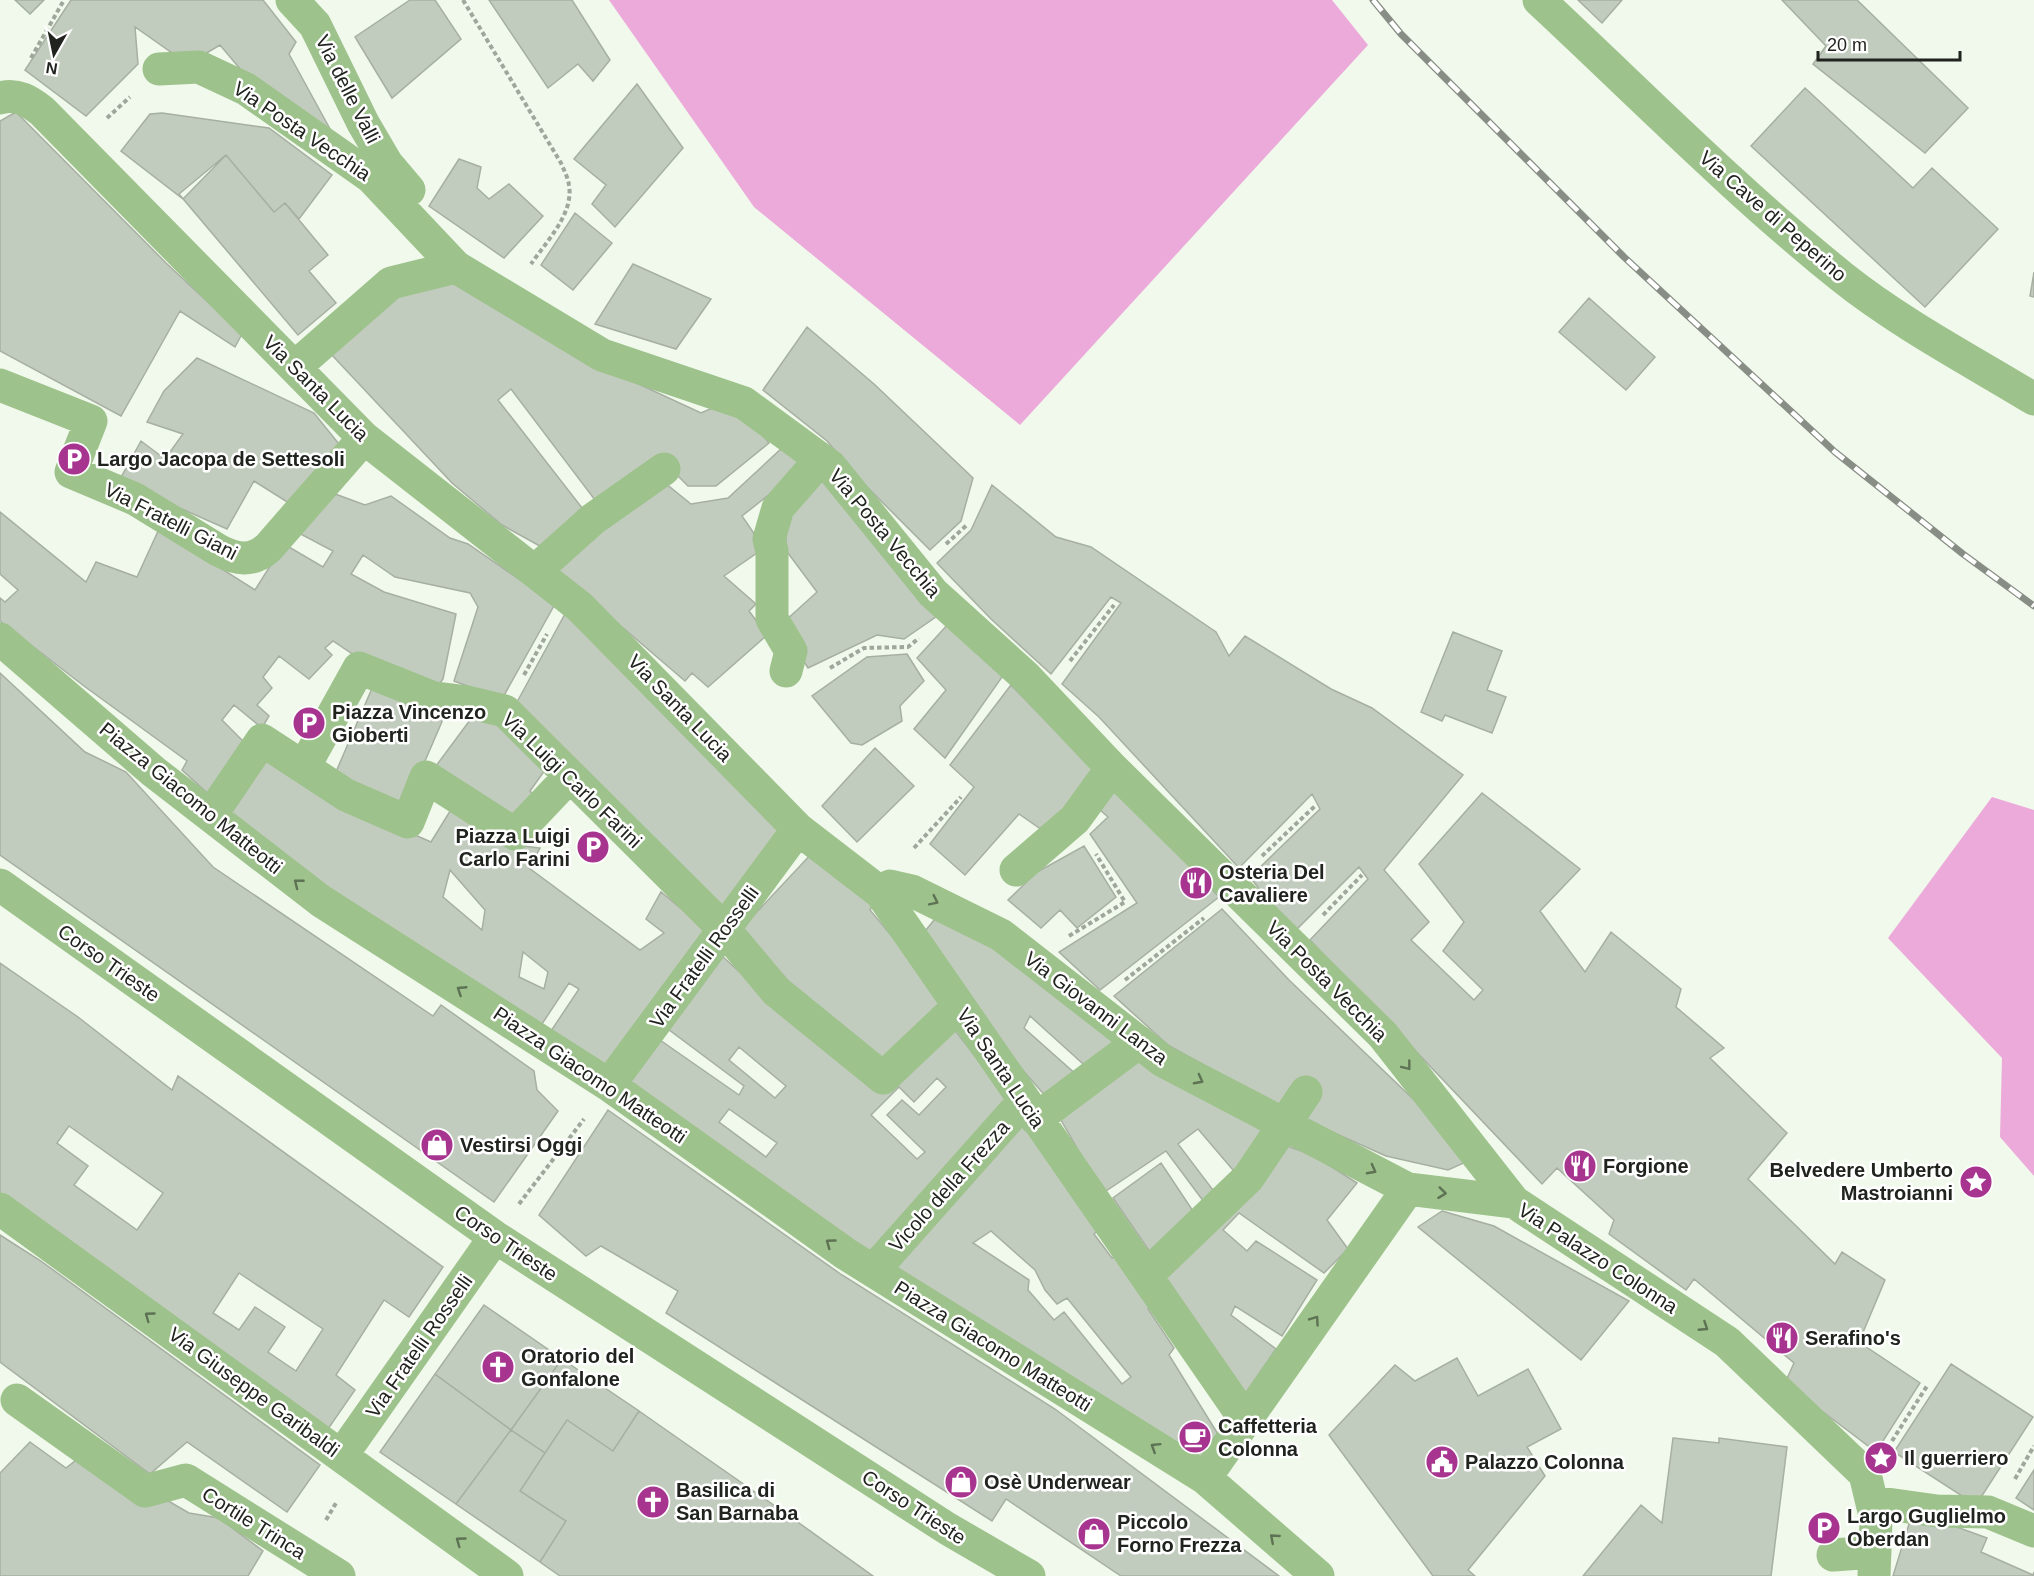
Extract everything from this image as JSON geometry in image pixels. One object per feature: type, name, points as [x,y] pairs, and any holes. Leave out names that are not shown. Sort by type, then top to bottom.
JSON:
[{"type":"street","name":"Via delle Valli","points":[[292,0],[315,25],[363,123],[387,164],[454,237],[467,261]]},
{"type":"street","name":"Via Cave di Peperino","points":[[1539,0],[1764,213],[1843,278],[1915,328],[2034,399]]},
{"type":"street","name":"Via Posta Vecchia","points":[[159,69],[199,67],[246,89],[371,177],[467,261],[602,355],[744,403],[830,466],[933,593],[1042,695],[1112,768],[1383,1035],[1514,1202]]},
{"type":"street","name":"Via Santa Lucia","points":[[5,96],[26,99],[79,144],[364,438],[580,607],[798,829],[890,890],[959,1006],[1245,1419]]},
{"type":"street","points":[[295,367],[391,283],[467,261]]},
{"type":"street","name":"Via Fratelli Giani","points":[[0,385],[91,421],[71,472],[135,499],[218,550],[232,557],[245,559],[258,556],[268,548],[364,438]]},
{"type":"street","points":[[786,671],[791,651],[772,619],[772,551],[769,538],[778,508],[820,460]]},
{"type":"street","points":[[535,571],[593,519],[664,469]]},
{"type":"street","name":"Piazza Giacomo Matteotti","points":[[0,639],[154,772],[321,901],[609,1085],[846,1254],[1204,1478],[1318,1576]]},
{"type":"street","name":"Via Luigi Carlo Farini","points":[[304,767],[359,668],[434,699],[467,702],[505,711],[724,929],[776,991],[883,1078],[959,1006]]},
{"type":"street","points":[[211,815],[262,740],[346,795],[408,822],[426,777],[515,834],[570,776]]},
{"type":"street","points":[[1016,870],[1075,819],[1112,768]]},
{"type":"street","name":"Via Fratelli Rosselli","points":[[609,1085],[798,829]]},
{"type":"street","name":"Corso Trieste","points":[[0,885],[495,1237],[956,1534],[1029,1576]]},
{"type":"street","name":"Via Giovanni Lanza","points":[[890,890],[1001,935],[1163,1061],[1408,1189]]},
{"type":"street","name":"Vicolo della Frezza","points":[[873,1271],[1030,1110],[1139,1042]]},
{"type":"street","points":[[1146,1276],[1248,1178],[1306,1092]]},
{"type":"street","points":[[1204,1478],[1408,1189]]},
{"type":"street","name":"Via Palazzo Colonna","points":[[1408,1189],[1514,1202],[1727,1342],[1869,1488]]},
{"type":"street","name":"Via Giuseppe Garibaldi","points":[[0,1209],[507,1576]]},
{"type":"street","name":"Via Fratelli Rosselli","points":[[342,1455],[495,1237]]},
{"type":"street","name":"Cortile Trinca","points":[[17,1400],[145,1491],[186,1479],[339,1576]]},
{"type":"street","points":[[1833,1556],[1874,1564],[1869,1488],[1937,1511],[1988,1512],[2034,1531]]},
{"type":"path","points":[[5,96],[64,0]]},
{"type":"path","points":[[463,0],[561,163],[569,185],[569,203],[564,216],[531,265]]},
{"type":"path","points":[[79,144],[159,69]]},
{"type":"path","points":[[505,711],[567,597]]},
{"type":"path","points":[[1042,695],[1114,605]]},
{"type":"path","points":[[827,670],[864,648],[908,646],[952,611]]},
{"type":"path","points":[[890,890],[906,856],[961,797]]},
{"type":"path","points":[[1092,1005],[1235,889],[1315,806]]},
{"type":"path","points":[[1033,959],[1125,902],[1075,819]]},
{"type":"path","points":[[1292,946],[1362,875]]},
{"type":"path","points":[[518,1205],[585,1117]]},
{"type":"path","points":[[1869,1488],[1885,1452],[1927,1386]]},
{"type":"shaded area","points":[[609,0],[1332,0],[1368,45],[1020,425],[754,207]]},
{"type":"shaded area","points":[[1992,797],[2034,810],[2034,1176],[2000,1137],[2002,1058],[1888,938]]},
{"type":"building","points":[[15,0],[44,0],[30,14]]},
{"type":"building","points":[[71,0],[263,0],[296,42],[289,54],[335,138],[257,89],[220,45],[188,64],[135,27],[138,64],[86,116],[25,70]]},
{"type":"building","points":[[410,0],[435,0],[461,39],[392,98],[355,37]]},
{"type":"building","points":[[489,0],[572,0],[610,60],[593,81],[578,64],[548,88]]},
{"type":"building","points":[[1578,0],[1622,0],[1602,23]]},
{"type":"building","points":[[1782,0],[1857,0],[1968,108],[1925,153],[1813,64],[1826,46]]},
{"type":"building","points":[[637,84],[683,148],[615,227],[592,204],[606,185],[574,159]]},
{"type":"building","points":[[1805,88],[1913,188],[1932,168],[1998,229],[1925,307],[1751,146]]},
{"type":"building","points":[[16,112],[166,263],[242,334],[235,347],[180,311],[121,416],[0,351],[0,121]]},
{"type":"building","points":[[162,113],[269,128],[332,175],[299,219],[285,203],[274,212],[226,155],[183,199],[121,151],[150,114]]},
{"type":"building","points":[[226,155],[274,212],[285,203],[328,255],[309,271],[336,303],[298,335],[179,194]]},
{"type":"building","points":[[459,159],[481,167],[477,188],[489,199],[509,184],[543,216],[504,258],[429,206]]},
{"type":"building","points":[[575,213],[612,243],[573,290],[541,265]]},
{"type":"building","points":[[633,264],[711,299],[676,349],[595,324]]},
{"type":"building","points":[[2034,272],[2034,297],[2030,296]]},
{"type":"building","points":[[458,282],[617,374],[701,413],[717,406],[749,418],[769,443],[716,486],[688,486],[661,459],[598,504],[511,389],[498,400],[586,513],[547,550],[502,525],[452,483],[331,354],[406,288]]},
{"type":"building","points":[[1589,298],[1655,357],[1626,390],[1559,332]]},
{"type":"building","points":[[807,327],[874,384],[973,478],[961,521],[930,550],[861,481],[827,441],[763,390]]},
{"type":"building","points":[[197,358],[314,413],[343,449],[292,505],[254,481],[227,529],[119,481],[141,441],[165,459],[183,434],[147,422],[164,391]]},
{"type":"building","points":[[782,448],[809,463],[742,516],[764,548],[724,576],[756,604],[749,611],[767,635],[708,687],[692,673],[685,681],[552,567],[660,479],[691,504],[728,498]]},
{"type":"building","points":[[821,470],[940,614],[904,639],[877,635],[808,668],[786,633],[785,621],[817,592],[785,549],[789,507]]},
{"type":"building","points":[[992,485],[1056,537],[1091,547],[1216,632],[1229,656],[1245,636],[1331,689],[1372,708],[1463,775],[1384,870],[1429,922],[1411,940],[1474,1000],[1483,990],[1443,951],[1464,922],[1419,864],[1482,793],[1580,869],[1540,911],[1585,972],[1611,932],[1681,989],[1676,1007],[1724,1048],[1710,1058],[1787,1133],[1748,1179],[1835,1264],[1842,1252],[1885,1280],[1859,1342],[1920,1383],[1876,1452],[1785,1383],[1794,1363],[1694,1279],[1686,1290],[1609,1234],[1614,1220],[1557,1168],[1542,1184],[1310,940],[1368,879],[1359,867],[1293,933],[1250,877],[1320,809],[1312,794],[1239,868],[1099,717],[1062,684],[1121,603],[1111,597],[1051,674],[991,619],[937,563],[971,530]]},
{"type":"building","points":[[327,491],[365,505],[391,496],[450,538],[468,544],[555,604],[502,699],[454,681],[478,607],[470,593],[395,577],[363,555],[351,574],[384,592],[456,614],[443,679],[434,691],[360,659],[333,641],[325,648],[332,655],[309,679],[279,656],[263,677],[272,688],[257,705],[269,716],[262,728],[234,705],[222,720],[246,744],[214,799],[182,770],[187,761],[0,621],[0,598],[5,602],[18,590],[0,574],[0,512],[86,582],[96,562],[137,577],[159,529],[255,590],[284,544],[323,567],[333,551],[293,530]]},
{"type":"building","points":[[565,614],[785,829],[718,915],[511,713]]},
{"type":"building","points":[[950,622],[1007,670],[945,758],[914,729],[946,690],[917,658]]},
{"type":"building","points":[[1453,632],[1502,651],[1487,690],[1506,697],[1492,733],[1445,715],[1442,721],[1421,712]]},
{"type":"building","points":[[907,654],[924,681],[900,706],[902,721],[862,745],[851,743],[812,696],[867,657]]},
{"type":"building","points":[[0,673],[85,752],[126,772],[213,867],[433,1016],[441,1005],[534,1071],[537,1090],[558,1111],[494,1202],[0,855]]},
{"type":"building","points":[[1011,685],[1100,776],[1052,837],[1019,814],[965,875],[930,844],[974,787],[950,765]]},
{"type":"building","points":[[373,686],[444,717],[403,812],[332,781]]},
{"type":"building","points":[[476,712],[527,738],[550,763],[530,791],[540,802],[513,829],[430,774]]},
{"type":"building","points":[[875,748],[914,786],[857,842],[822,806]]},
{"type":"building","points":[[265,756],[360,811],[431,842],[455,803],[507,844],[540,848],[529,868],[640,950],[664,933],[646,919],[661,892],[708,931],[608,1071],[549,1034],[579,989],[569,983],[540,1027],[373,925],[221,814]],"holes":[[[450,870],[485,910],[482,930],[443,897]],[[523,952],[548,972],[544,989],[519,977]]]},
{"type":"building","points":[[1112,780],[1219,897],[1100,990],[1059,952],[1137,903],[1090,834],[1108,817],[1090,801]]},
{"type":"building","points":[[1084,846],[1116,897],[1077,928],[1060,910],[1041,928],[1008,900],[1037,872]]},
{"type":"building","points":[[814,851],[877,898],[870,910],[929,981],[945,1013],[884,1067],[797,990],[740,930]]},
{"type":"building","points":[[1222,909],[1289,980],[1436,1121],[1466,1162],[1448,1170],[1386,1156],[1283,1110],[1168,1045],[1114,996]]},
{"type":"building","points":[[935,919],[999,941],[1126,1044],[1092,1072],[1030,1016],[1024,1028],[1079,1077],[1048,1099],[993,1036],[921,936]]},
{"type":"building","points":[[720,954],[759,990],[884,1086],[949,1023],[1010,1100],[874,1256],[625,1083],[657,1038],[739,1095],[744,1086],[668,1029]],"holes":[[[739,1047],[786,1086],[775,1098],[729,1060]],[[937,1078],[946,1087],[919,1115],[902,1100],[887,1115],[925,1152],[917,1159],[871,1115],[899,1087],[914,1102]],[[729,1109],[777,1143],[766,1157],[719,1122]]]},
{"type":"building","points":[[0,963],[78,1017],[172,1090],[178,1076],[443,1267],[409,1317],[384,1300],[336,1375],[355,1390],[328,1429],[0,1194]],"holes":[[[69,1126],[163,1193],[137,1230],[74,1185],[88,1166],[57,1143]],[[239,1273],[323,1329],[296,1371],[268,1352],[285,1327],[255,1307],[239,1330],[213,1313]]]},
{"type":"building","points":[[1138,1052],[1269,1135],[1239,1177],[1198,1129],[1178,1144],[1216,1194],[1204,1202],[1166,1151],[1103,1193],[1058,1115]]},
{"type":"building","points":[[608,1110],[842,1275],[1055,1409],[1279,1576],[1121,1576],[1006,1499],[992,1521],[666,1313],[678,1291],[601,1246],[586,1256],[539,1215]]},
{"type":"building","points":[[1021,1119],[1100,1229],[1094,1234],[1112,1258],[1118,1255],[1154,1305],[1148,1309],[1174,1348],[1169,1355],[1221,1439],[1200,1466],[889,1264]],"holes":[[[991,1231],[1035,1270],[1045,1290],[1057,1304],[1067,1298],[1131,1377],[1122,1384],[1064,1312],[1054,1320],[1028,1290],[1029,1280],[973,1243]]]},
{"type":"building","points":[[1287,1146],[1313,1155],[1357,1183],[1327,1220],[1348,1249],[1324,1273],[1239,1213],[1223,1230],[1247,1251],[1256,1241],[1317,1280],[1282,1336],[1235,1306],[1231,1315],[1276,1349],[1243,1397],[1160,1279]]},
{"type":"building","points":[[1161,1163],[1197,1217],[1150,1252],[1113,1198]]},
{"type":"building","points":[[1442,1211],[1494,1226],[1629,1301],[1581,1360],[1418,1227]]},
{"type":"building","points":[[0,1235],[41,1261],[320,1465],[287,1512],[187,1442],[150,1474],[0,1362]]},
{"type":"building","name":"Oratorio del Gonfalone","points":[[484,1305],[562,1359],[511,1430],[435,1374]]},
{"type":"building","name":"Palazzo Colonna","points":[[1457,1358],[1478,1396],[1528,1369],[1561,1429],[1527,1447],[1545,1476],[1468,1570],[1475,1576],[1433,1576],[1329,1435],[1395,1365],[1415,1381]]},
{"type":"building","points":[[562,1359],[639,1411],[613,1451],[567,1420],[545,1453],[511,1430]]},
{"type":"building","points":[[1951,1364],[2033,1417],[1976,1505],[1894,1452]]},
{"type":"building","points":[[435,1374],[511,1430],[456,1504],[380,1452]]},
{"type":"building","name":"Basilica di San Barnaba","points":[[639,1411],[873,1576],[560,1576],[540,1562],[566,1521],[520,1491],[567,1420],[613,1451]]},
{"type":"building","points":[[511,1430],[545,1453],[520,1491],[566,1521],[540,1562],[456,1504]]},
{"type":"building","name":"Palazzo Colonna","points":[[1673,1438],[1719,1443],[1719,1438],[1787,1447],[1771,1576],[1583,1576],[1641,1505],[1662,1523]]},
{"type":"building","points":[[30,1442],[66,1468],[85,1453],[189,1513],[219,1518],[263,1551],[248,1576],[0,1576],[0,1473]]},
{"type":"building","points":[[2034,1470],[2034,1510],[2016,1498]]},
{"type":"building","points":[[1913,1511],[1987,1538],[1981,1552],[2033,1575],[2034,1572],[2034,1576],[1893,1576]]},
{"type":"railway","points":[[1373,0],[1401,34],[1624,257],[1835,452],[1963,554],[2034,606]]},
{"type":"place","name":"Largo Jacopa de Settesoli","points":[[74,459]]},
{"type":"place","name":"Piazza Vincenzo Gioberti","points":[[309,723]]},
{"type":"place","name":"Piazza Luigi Carlo Farini","points":[[593,847]]},
{"type":"place","name":"Osteria Del Cavaliere","points":[[1196,883]]},
{"type":"place","name":"Vestirsi Oggi","points":[[437,1145]]},
{"type":"place","name":"Forgione","points":[[1580,1166]]},
{"type":"place","name":"Belvedere Umberto Mastroianni","points":[[1976,1182]]},
{"type":"place","name":"Serafino's","points":[[1782,1338]]},
{"type":"place","name":"Oratorio del Gonfalone","points":[[498,1367]]},
{"type":"place","name":"Caffetteria Colonna","points":[[1195,1437]]},
{"type":"place","name":"Il guerriero","points":[[1881,1458]]},
{"type":"place","name":"Palazzo Colonna","points":[[1442,1462]]},
{"type":"place","name":"Osè Underwear","points":[[961,1482]]},
{"type":"place","name":"Basilica di San Barnaba","points":[[653,1502]]},
{"type":"place","name":"Largo Guglielmo Oberdan","points":[[1824,1528]]},
{"type":"place","name":"Piccolo Forno Frezza","points":[[1094,1534]]}]
